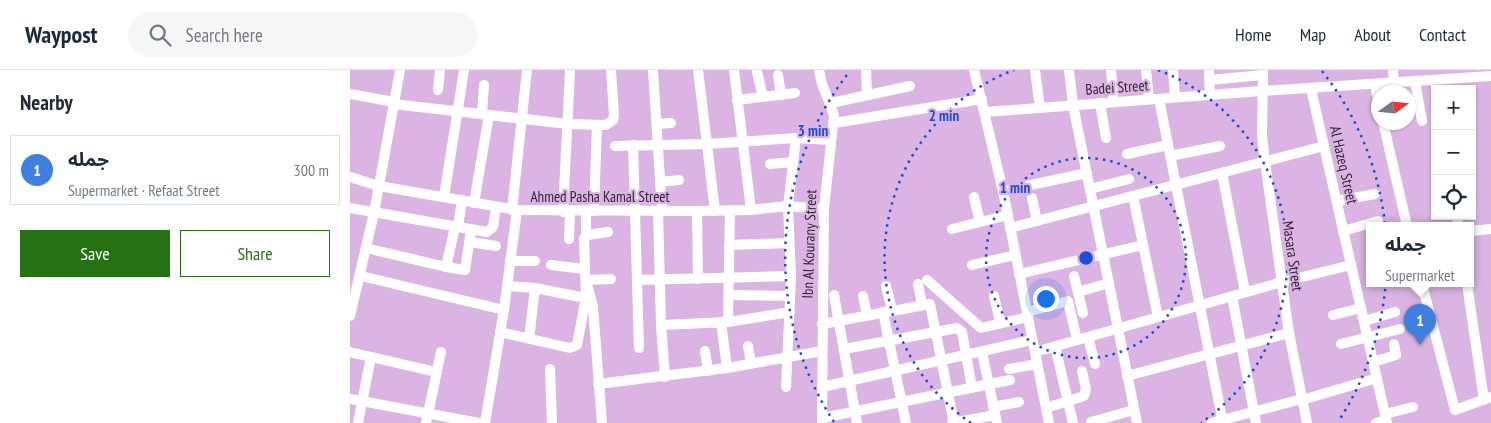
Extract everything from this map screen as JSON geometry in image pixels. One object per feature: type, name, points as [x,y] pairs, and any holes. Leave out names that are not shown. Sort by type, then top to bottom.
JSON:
[{"type":"street","points":[[351,311],[361,276],[374,213],[400,70]]},
{"type":"street","points":[[438,90],[440,70]]},
{"type":"street","points":[[444,197],[459,112],[464,70]]},
{"type":"street","points":[[485,423],[507,286],[527,70]]},
{"type":"street","points":[[569,240],[567,212],[570,70]]},
{"type":"street","points":[[350,94],[393,103],[459,112],[568,124],[610,124],[614,115],[611,70]]},
{"type":"street","points":[[653,70],[660,182],[661,325],[665,377]]},
{"type":"street","points":[[698,70],[715,211]]},
{"type":"street","points":[[734,70],[751,210]]},
{"type":"street","name":"Ibn Al Kourany Street","points":[[819,70],[823,89],[831,103],[834,122],[830,140],[824,209],[822,421]]},
{"type":"street","points":[[866,70],[867,95]]},
{"type":"street","points":[[974,70],[1008,215],[1049,423]]},
{"type":"street","points":[[1035,70],[1040,108]]},
{"type":"street","points":[[1069,70],[1073,105],[1137,423]]},
{"type":"street","points":[[1111,70],[1114,102]]},
{"type":"street","points":[[1146,70],[1168,145],[1223,422]]},
{"type":"street","points":[[1173,70],[1175,98]]},
{"type":"street","points":[[1394,70],[1394,83]]},
{"type":"street","points":[[757,72],[763,97]]},
{"type":"street","points":[[1210,95],[1209,75],[1263,73]]},
{"type":"street","name":"Masara Street","points":[[1263,73],[1261,91],[1265,162],[1289,333],[1307,423]]},
{"type":"street","points":[[778,75],[781,95]]},
{"type":"street","name":"Badei Street","points":[[985,112],[1261,91],[1415,81],[1437,84],[1491,79]]},
{"type":"street","points":[[1415,81],[1422,121]]},
{"type":"street","points":[[474,202],[485,115],[484,86]]},
{"type":"street","points":[[831,103],[910,86]]},
{"type":"street","name":"Al Hazeq Street","points":[[1311,89],[1377,378],[1384,420]]},
{"type":"street","points":[[737,100],[795,93]]},
{"type":"street","points":[[834,122],[982,99]]},
{"type":"street","points":[[1100,103],[1106,138]]},
{"type":"street","points":[[657,124],[670,123]]},
{"type":"street","points":[[586,231],[590,212],[597,125]]},
{"type":"street","points":[[1385,130],[1406,222]]},
{"type":"street","points":[[786,387],[789,357],[791,276],[788,206],[796,138]]},
{"type":"street","points":[[615,146],[707,144],[796,138],[830,140]]},
{"type":"street","points":[[634,145],[639,348]]},
{"type":"street","points":[[1126,154],[1168,145]]},
{"type":"street","points":[[1170,156],[1220,146]]},
{"type":"street","points":[[1010,228],[1324,146]]},
{"type":"street","points":[[770,164],[793,162]]},
{"type":"street","points":[[1002,191],[1087,173]]},
{"type":"street","points":[[1222,173],[1245,292]]},
{"type":"street","name":"Ahmed Pasha Kamal Street","points":[[350,177],[379,186],[515,210],[567,212],[715,211],[788,206],[824,209]]},
{"type":"street","points":[[1090,189],[1129,179]]},
{"type":"street","points":[[660,182],[679,180]]},
{"type":"street","points":[[1337,201],[1375,194]]},
{"type":"street","points":[[1133,196],[1158,317]]},
{"type":"street","points":[[974,197],[980,222]]},
{"type":"street","points":[[1032,198],[1037,221]]},
{"type":"street","points":[[446,267],[462,200]]},
{"type":"street","points":[[350,208],[487,232],[491,230],[496,207]]},
{"type":"street","points":[[727,368],[725,322],[729,279],[730,210]]},
{"type":"street","points":[[697,211],[698,279]]},
{"type":"street","points":[[952,229],[1008,215]]},
{"type":"street","points":[[1343,231],[1366,225]]},
{"type":"street","points":[[1474,231],[1491,229]]},
{"type":"street","points":[[366,248],[465,270],[471,230]]},
{"type":"street","points":[[602,423],[585,274],[584,236],[608,232]]},
{"type":"street","points":[[470,242],[496,246]]},
{"type":"street","points":[[729,244],[789,243]]},
{"type":"street","points":[[1019,274],[1143,245]]},
{"type":"street","points":[[972,264],[1015,255]]},
{"type":"street","points":[[510,260],[536,261]]},
{"type":"street","points":[[551,265],[611,280]]},
{"type":"street","points":[[1035,352],[1245,292],[1351,265]]},
{"type":"street","points":[[361,276],[504,310]]},
{"type":"street","points":[[637,280],[791,276]]},
{"type":"street","points":[[1074,276],[1082,313]]},
{"type":"street","points":[[925,303],[922,282],[980,327],[1068,301],[1077,340]]},
{"type":"street","points":[[1078,292],[1109,283]]},
{"type":"street","points":[[507,286],[535,288],[589,299]]},
{"type":"street","points":[[886,286],[889,340],[906,423]]},
{"type":"street","points":[[1423,287],[1454,410],[1488,398],[1468,287]]},
{"type":"street","points":[[528,339],[535,288]]},
{"type":"street","points":[[728,295],[790,296]]},
{"type":"street","points":[[834,295],[858,423]]},
{"type":"street","points":[[863,296],[867,315]]},
{"type":"street","points":[[994,296],[1000,322]]},
{"type":"street","points":[[1232,296],[1256,423]]},
{"type":"street","points":[[500,332],[570,348],[577,345],[589,299]]},
{"type":"street","points":[[822,324],[925,303],[931,305],[953,423],[995,415],[1020,402]]},
{"type":"street","points":[[1333,315],[1361,308]]},
{"type":"street","points":[[661,325],[725,322],[790,312]]},
{"type":"street","points":[[1364,321],[1394,312]]},
{"type":"street","points":[[844,349],[955,328],[962,332],[972,388]]},
{"type":"street","points":[[1342,344],[1400,329]]},
{"type":"street","points":[[1127,376],[1289,333]]},
{"type":"street","points":[[1088,336],[1095,364]]},
{"type":"street","points":[[822,387],[1032,340]]},
{"type":"street","points":[[1373,362],[1396,355],[1394,344]]},
{"type":"street","points":[[748,346],[751,363]]},
{"type":"street","points":[[1055,346],[1073,423]]},
{"type":"street","points":[[705,351],[708,371]]},
{"type":"street","points":[[598,384],[708,371],[822,351]]},
{"type":"street","points":[[350,352],[436,372]]},
{"type":"street","points":[[427,418],[440,352]]},
{"type":"street","points":[[982,352],[995,415]]},
{"type":"street","points":[[358,423],[371,357]]},
{"type":"street","points":[[822,421],[902,402],[989,385],[1037,364]]},
{"type":"street","points":[[550,369],[552,423]]},
{"type":"street","points":[[1046,408],[1083,397],[1086,394],[1082,371]]},
{"type":"street","points":[[1211,423],[1223,422],[1254,411],[1377,378]]},
{"type":"street","points":[[350,399],[427,418],[479,423]]},
{"type":"street","points":[[1384,420],[1413,406]]},
{"type":"street","points":[[1091,422],[1134,410]]},
{"type":"place","name":"جمله","points":[[1420,345]]}]
